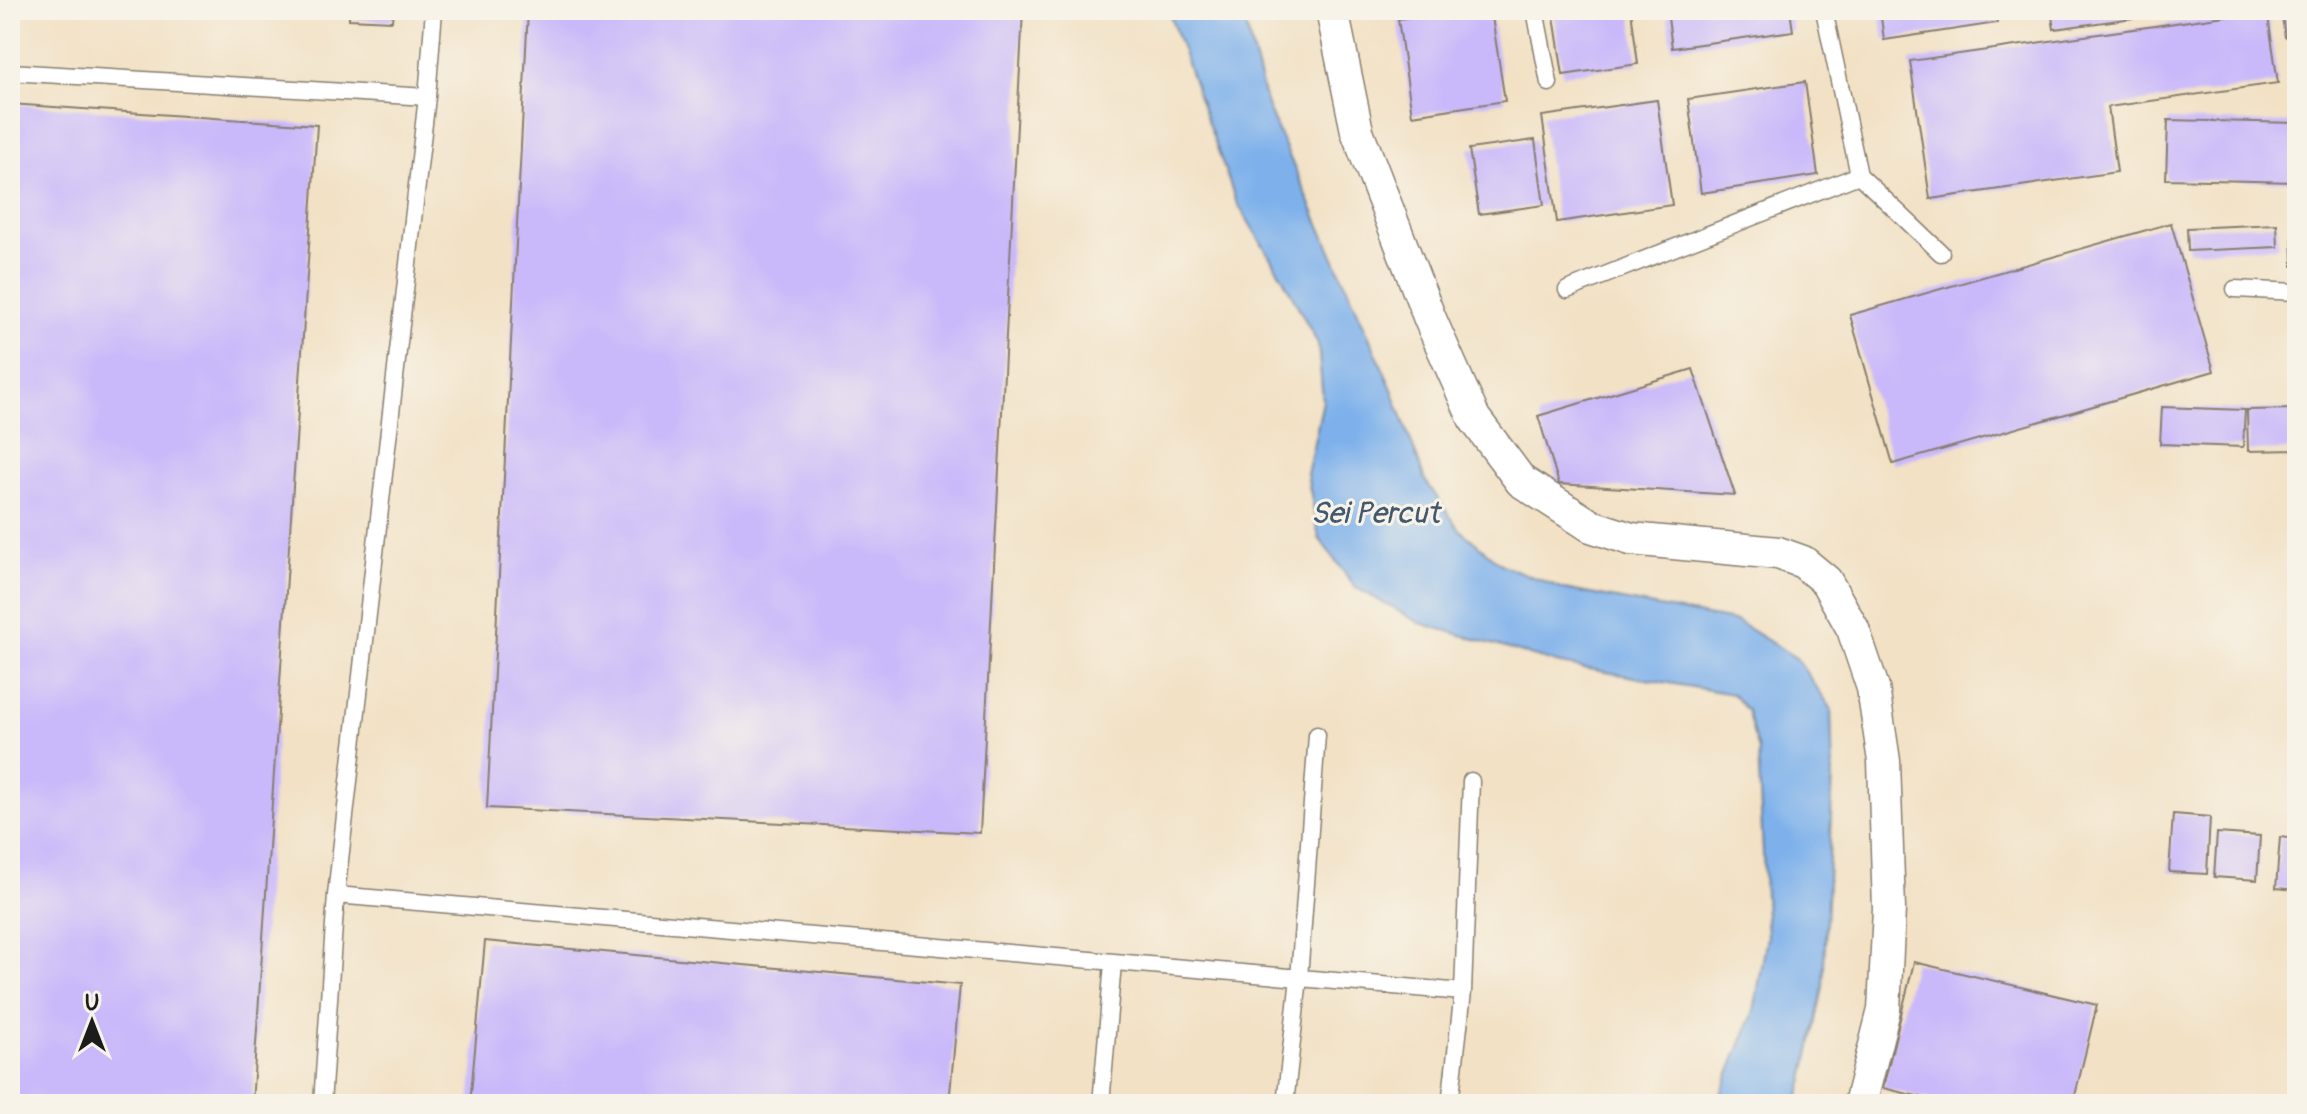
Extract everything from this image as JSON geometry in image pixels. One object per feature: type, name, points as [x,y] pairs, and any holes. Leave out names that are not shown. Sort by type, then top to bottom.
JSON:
[{"type":"street","points":[[1332,10],[1357,131],[1430,319],[1474,418],[1521,481],[1591,526],[1631,539],[1778,553],[1803,562],[1826,581],[1853,629],[1873,688],[1884,761],[1889,909],[1884,1010],[1860,1104]]},
{"type":"lane","points":[[322,1104],[336,895],[427,97],[434,10]]},
{"type":"lane","points":[[1535,10],[1549,83]]},
{"type":"lane","points":[[1824,10],[1859,175],[1941,253]]},
{"type":"lane","points":[[10,72],[427,97]]},
{"type":"lane","points":[[1567,290],[1859,175]]},
{"type":"lane","points":[[2235,289],[2297,292]]},
{"type":"lane","points":[[1285,1104],[1299,978],[1317,735]]},
{"type":"lane","points":[[1450,1104],[1463,992],[1471,781]]},
{"type":"lane","points":[[336,895],[1463,992]]},
{"type":"lane","points":[[1101,1104],[1113,963]]},
{"type":"water","name":"Sei Percut","points":[[1168,10],[1246,10],[1247,30],[1267,106],[1392,389],[1425,480],[1459,529],[1502,565],[1564,589],[1738,622],[1796,658],[1831,708],[1833,774],[1823,987],[1797,1104],[1717,1104],[1754,1011],[1767,937],[1758,751],[1747,710],[1732,694],[1560,664],[1420,623],[1355,587],[1319,538],[1307,474],[1323,401],[1318,344],[1236,201]]},
{"type":"building","points":[[349,10],[393,10],[392,21],[349,19]]},
{"type":"building","points":[[528,10],[1023,10],[980,833],[487,808]]},
{"type":"building","points":[[1459,10],[1491,10],[1505,101],[1412,115],[1398,19]]},
{"type":"building","points":[[1553,10],[1631,10],[1638,64],[1563,75]]},
{"type":"building","points":[[1667,10],[1790,10],[1793,31],[1672,48]]},
{"type":"building","points":[[1880,10],[1995,10],[1997,23],[1884,40]]},
{"type":"building","points":[[2051,10],[2176,10],[2176,12],[2054,29]]},
{"type":"building","points":[[2267,10],[2278,83],[2108,107],[2117,172],[1930,199],[1910,61]]},
{"type":"building","points":[[2281,10],[2297,10],[2297,36],[2285,37]]},
{"type":"building","points":[[1805,82],[1818,175],[1701,193],[1688,99]]},
{"type":"building","points":[[1657,100],[1672,205],[1557,222],[1542,116]]},
{"type":"building","points":[[10,104],[317,125],[252,1104],[10,1104]]},
{"type":"building","points":[[2168,120],[2297,123],[2297,182],[2166,179]]},
{"type":"building","points":[[1535,140],[1544,205],[1479,214],[1469,149]]},
{"type":"building","points":[[2292,222],[2297,222],[2297,266],[2293,266]]},
{"type":"building","points":[[2171,223],[2214,371],[1893,464],[1850,315]]},
{"type":"building","points":[[2277,224],[2278,247],[2188,251],[2187,228]]},
{"type":"building","points":[[1693,369],[1735,495],[1559,484],[1538,416]]},
{"type":"building","points":[[2162,407],[2245,410],[2243,447],[2160,444]]},
{"type":"building","points":[[2297,409],[2297,450],[2248,451],[2247,410]]},
{"type":"building","points":[[2173,814],[2210,817],[2207,874],[2169,872]]},
{"type":"building","points":[[2217,833],[2260,836],[2257,880],[2214,877]]},
{"type":"building","points":[[2280,837],[2297,839],[2297,890],[2276,888]]},
{"type":"building","points":[[485,941],[960,985],[949,1104],[470,1104]]},
{"type":"building","points":[[1914,962],[2097,1005],[2073,1104],[1950,1104],[1883,1088]]}]
